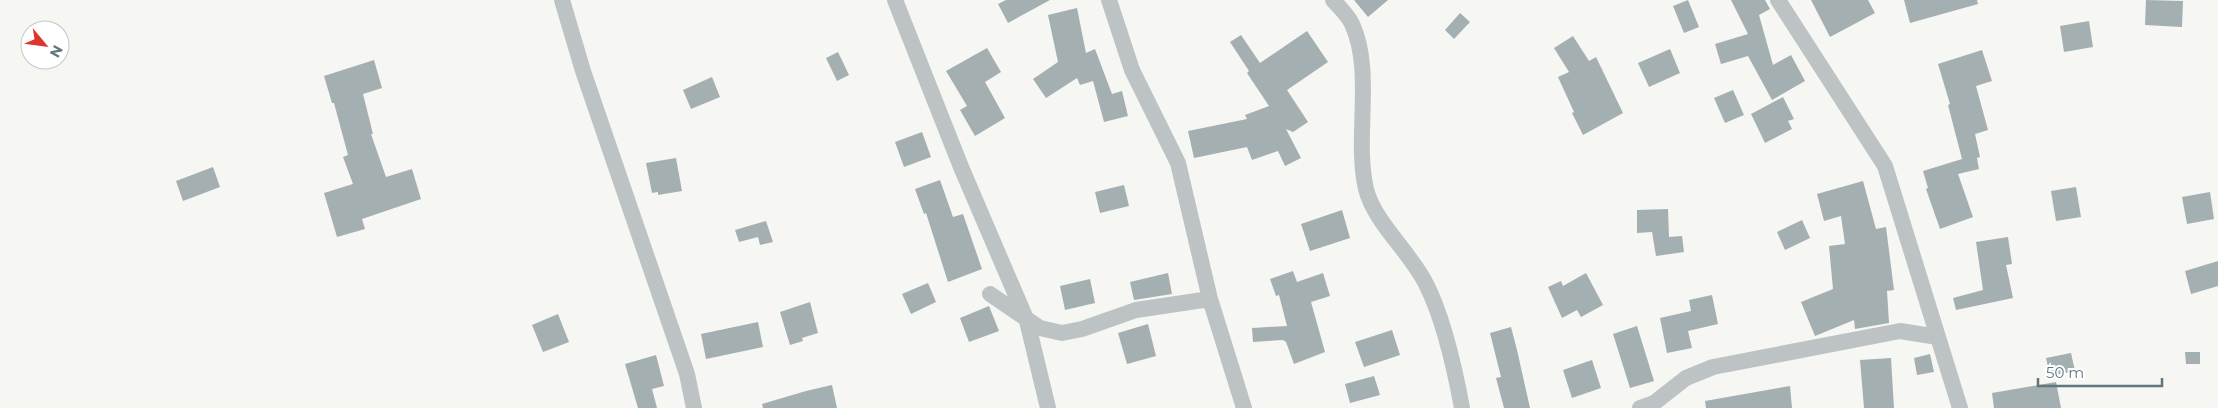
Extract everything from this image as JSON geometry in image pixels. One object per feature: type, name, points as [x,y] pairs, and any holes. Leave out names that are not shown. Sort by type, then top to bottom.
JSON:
[{"type":"street","points":[[562,0],[583,71],[687,374],[694,408]]},
{"type":"street","points":[[895,0],[961,167],[1027,321],[1048,408]]},
{"type":"street","points":[[1109,0],[1132,70],[1178,163],[1210,298],[1244,408]]},
{"type":"street","points":[[1333,0],[1351,22],[1358,39],[1363,109],[1361,164],[1366,191],[1376,213],[1426,284],[1444,332],[1456,376],[1462,408]]},
{"type":"street","points":[[1778,0],[1885,166],[1960,408]]},
{"type":"street","points":[[990,294],[1027,321],[1040,328],[1062,333],[1082,330],[1136,310],[1210,298]]},
{"type":"street","points":[[1640,408],[1654,403],[1686,378],[1713,367],[1900,331],[1938,337]]},
{"type":"building","points":[[1006,0],[1050,0],[1008,23],[998,4]]},
{"type":"building","points":[[1354,0],[1388,0],[1368,17]]},
{"type":"building","points":[[1688,0],[1699,27],[1684,33],[1673,6]]},
{"type":"building","points":[[1731,0],[1765,0],[1770,9],[1759,15],[1773,65],[1791,55],[1805,81],[1772,100],[1748,56],[1721,64],[1715,44],[1748,34]]},
{"type":"building","points":[[1811,0],[1868,0],[1875,13],[1830,37]]},
{"type":"building","points":[[1904,0],[1977,0],[1978,4],[1910,23]]},
{"type":"building","points":[[2146,0],[2183,1],[2182,27],[2145,25]]},
{"type":"building","points":[[1077,8],[1086,53],[1095,49],[1112,94],[1122,91],[1128,116],[1104,122],[1093,81],[1080,85],[1077,78],[1046,98],[1033,79],[1058,62],[1048,15]]},
{"type":"building","points":[[1460,13],[1470,22],[1454,39],[1445,30]]},
{"type":"building","points":[[2089,21],[2093,47],[2064,52],[2060,26]]},
{"type":"building","points":[[1307,31],[1328,62],[1287,90],[1308,122],[1293,132],[1286,129],[1301,158],[1285,166],[1278,151],[1252,160],[1247,147],[1194,158],[1188,131],[1247,119],[1245,115],[1269,106],[1247,73],[1249,71],[1230,42],[1241,35],[1260,63]]},
{"type":"building","points":[[1573,36],[1589,61],[1596,57],[1623,113],[1583,135],[1558,77],[1569,72],[1554,48]]},
{"type":"building","points":[[987,48],[1001,72],[985,82],[1005,118],[975,136],[960,110],[967,106],[946,71]]},
{"type":"building","points":[[1670,49],[1680,73],[1649,87],[1638,63]]},
{"type":"building","points":[[1982,50],[1992,81],[1976,86],[1988,130],[1975,134],[1980,157],[1977,158],[1979,169],[1958,174],[1973,217],[1940,229],[1926,189],[1928,188],[1923,171],[1962,159],[1948,105],[1950,104],[1938,64]]},
{"type":"building","points":[[838,52],[849,75],[837,81],[826,58]]},
{"type":"building","points":[[374,60],[382,88],[363,94],[373,134],[371,134],[386,177],[412,169],[421,199],[362,219],[365,229],[337,237],[324,193],[353,184],[343,157],[348,155],[334,103],[332,103],[324,76]]},
{"type":"building","points":[[712,77],[720,97],[691,109],[683,90]]},
{"type":"building","points":[[1733,90],[1744,115],[1725,123],[1714,98]]},
{"type":"building","points":[[1783,97],[1794,119],[1788,121],[1792,129],[1765,143],[1751,114]]},
{"type":"building","points":[[922,132],[931,157],[904,167],[895,142]]},
{"type":"building","points":[[676,158],[682,191],[658,195],[658,192],[652,193],[646,163]]},
{"type":"building","points":[[213,167],[220,187],[183,201],[176,181]]},
{"type":"building","points":[[940,180],[953,217],[963,214],[982,269],[948,282],[926,213],[924,214],[915,189]]},
{"type":"building","points":[[1863,181],[1876,229],[1886,227],[1894,290],[1887,291],[1889,323],[1855,329],[1854,320],[1815,336],[1801,302],[1833,289],[1829,246],[1845,244],[1841,216],[1824,221],[1817,194]]},
{"type":"building","points":[[1124,185],[1129,206],[1100,213],[1095,192]]},
{"type":"building","points":[[2076,187],[2081,217],[2056,221],[2051,191]]},
{"type":"building","points":[[2210,192],[2214,219],[2187,224],[2182,197]]},
{"type":"building","points":[[1668,209],[1669,237],[1682,236],[1684,252],[1656,256],[1652,232],[1637,233],[1637,210]]},
{"type":"building","points":[[1342,210],[1350,238],[1310,251],[1301,224]]},
{"type":"building","points":[[1802,220],[1810,238],[1785,250],[1777,232]]},
{"type":"building","points":[[766,221],[773,242],[760,245],[758,237],[739,242],[735,230]]},
{"type":"building","points":[[2008,237],[2012,264],[2006,265],[2013,298],[1956,310],[1953,298],[1983,290],[1976,242]]},
{"type":"building","points":[[2218,261],[2218,286],[2191,294],[2185,271]]},
{"type":"building","points":[[1293,271],[1297,282],[1323,273],[1330,296],[1311,302],[1325,352],[1294,364],[1286,342],[1283,340],[1253,342],[1252,328],[1287,326],[1279,295],[1276,296],[1270,279]]},
{"type":"building","points":[[1168,273],[1172,294],[1134,300],[1130,282]]},
{"type":"building","points":[[1586,273],[1603,305],[1581,317],[1577,310],[1562,318],[1548,287],[1561,281],[1563,286]]},
{"type":"building","points":[[1090,279],[1095,303],[1065,310],[1060,286]]},
{"type":"building","points":[[928,283],[936,302],[911,314],[902,294]]},
{"type":"building","points":[[1712,295],[1718,324],[1688,331],[1692,348],[1667,353],[1660,318],[1691,311],[1689,300]]},
{"type":"building","points":[[810,302],[818,333],[802,338],[803,341],[790,345],[780,312]]},
{"type":"building","points":[[989,306],[999,331],[969,342],[960,318]]},
{"type":"building","points":[[558,314],[569,342],[543,352],[532,325]]},
{"type":"building","points":[[758,322],[763,347],[706,359],[701,334]]},
{"type":"building","points":[[1148,324],[1156,356],[1127,364],[1118,333]]},
{"type":"building","points":[[1637,326],[1654,381],[1630,388],[1613,334]]},
{"type":"building","points":[[1511,327],[1530,408],[1504,408],[1496,378],[1501,377],[1490,333]]},
{"type":"building","points":[[1392,330],[1400,355],[1364,367],[1355,342]]},
{"type":"building","points":[[2185,352],[2200,352],[2200,364],[2186,364]]},
{"type":"building","points":[[2071,353],[2075,371],[2050,376],[2046,358]]},
{"type":"building","points":[[1930,354],[1934,372],[1917,375],[1914,358]]},
{"type":"building","points":[[656,355],[664,386],[652,389],[657,408],[638,408],[625,364]]},
{"type":"building","points":[[1891,358],[1894,408],[1864,408],[1860,360]]},
{"type":"building","points":[[1592,360],[1601,388],[1572,398],[1563,370]]},
{"type":"building","points":[[1374,376],[1380,395],[1350,403],[1345,384]]},
{"type":"building","points":[[2056,382],[2061,408],[1994,408],[1992,393]]},
{"type":"building","points":[[832,385],[837,408],[763,408],[762,404]]},
{"type":"building","points":[[1790,386],[1792,408],[1706,408],[1705,401]]}]
